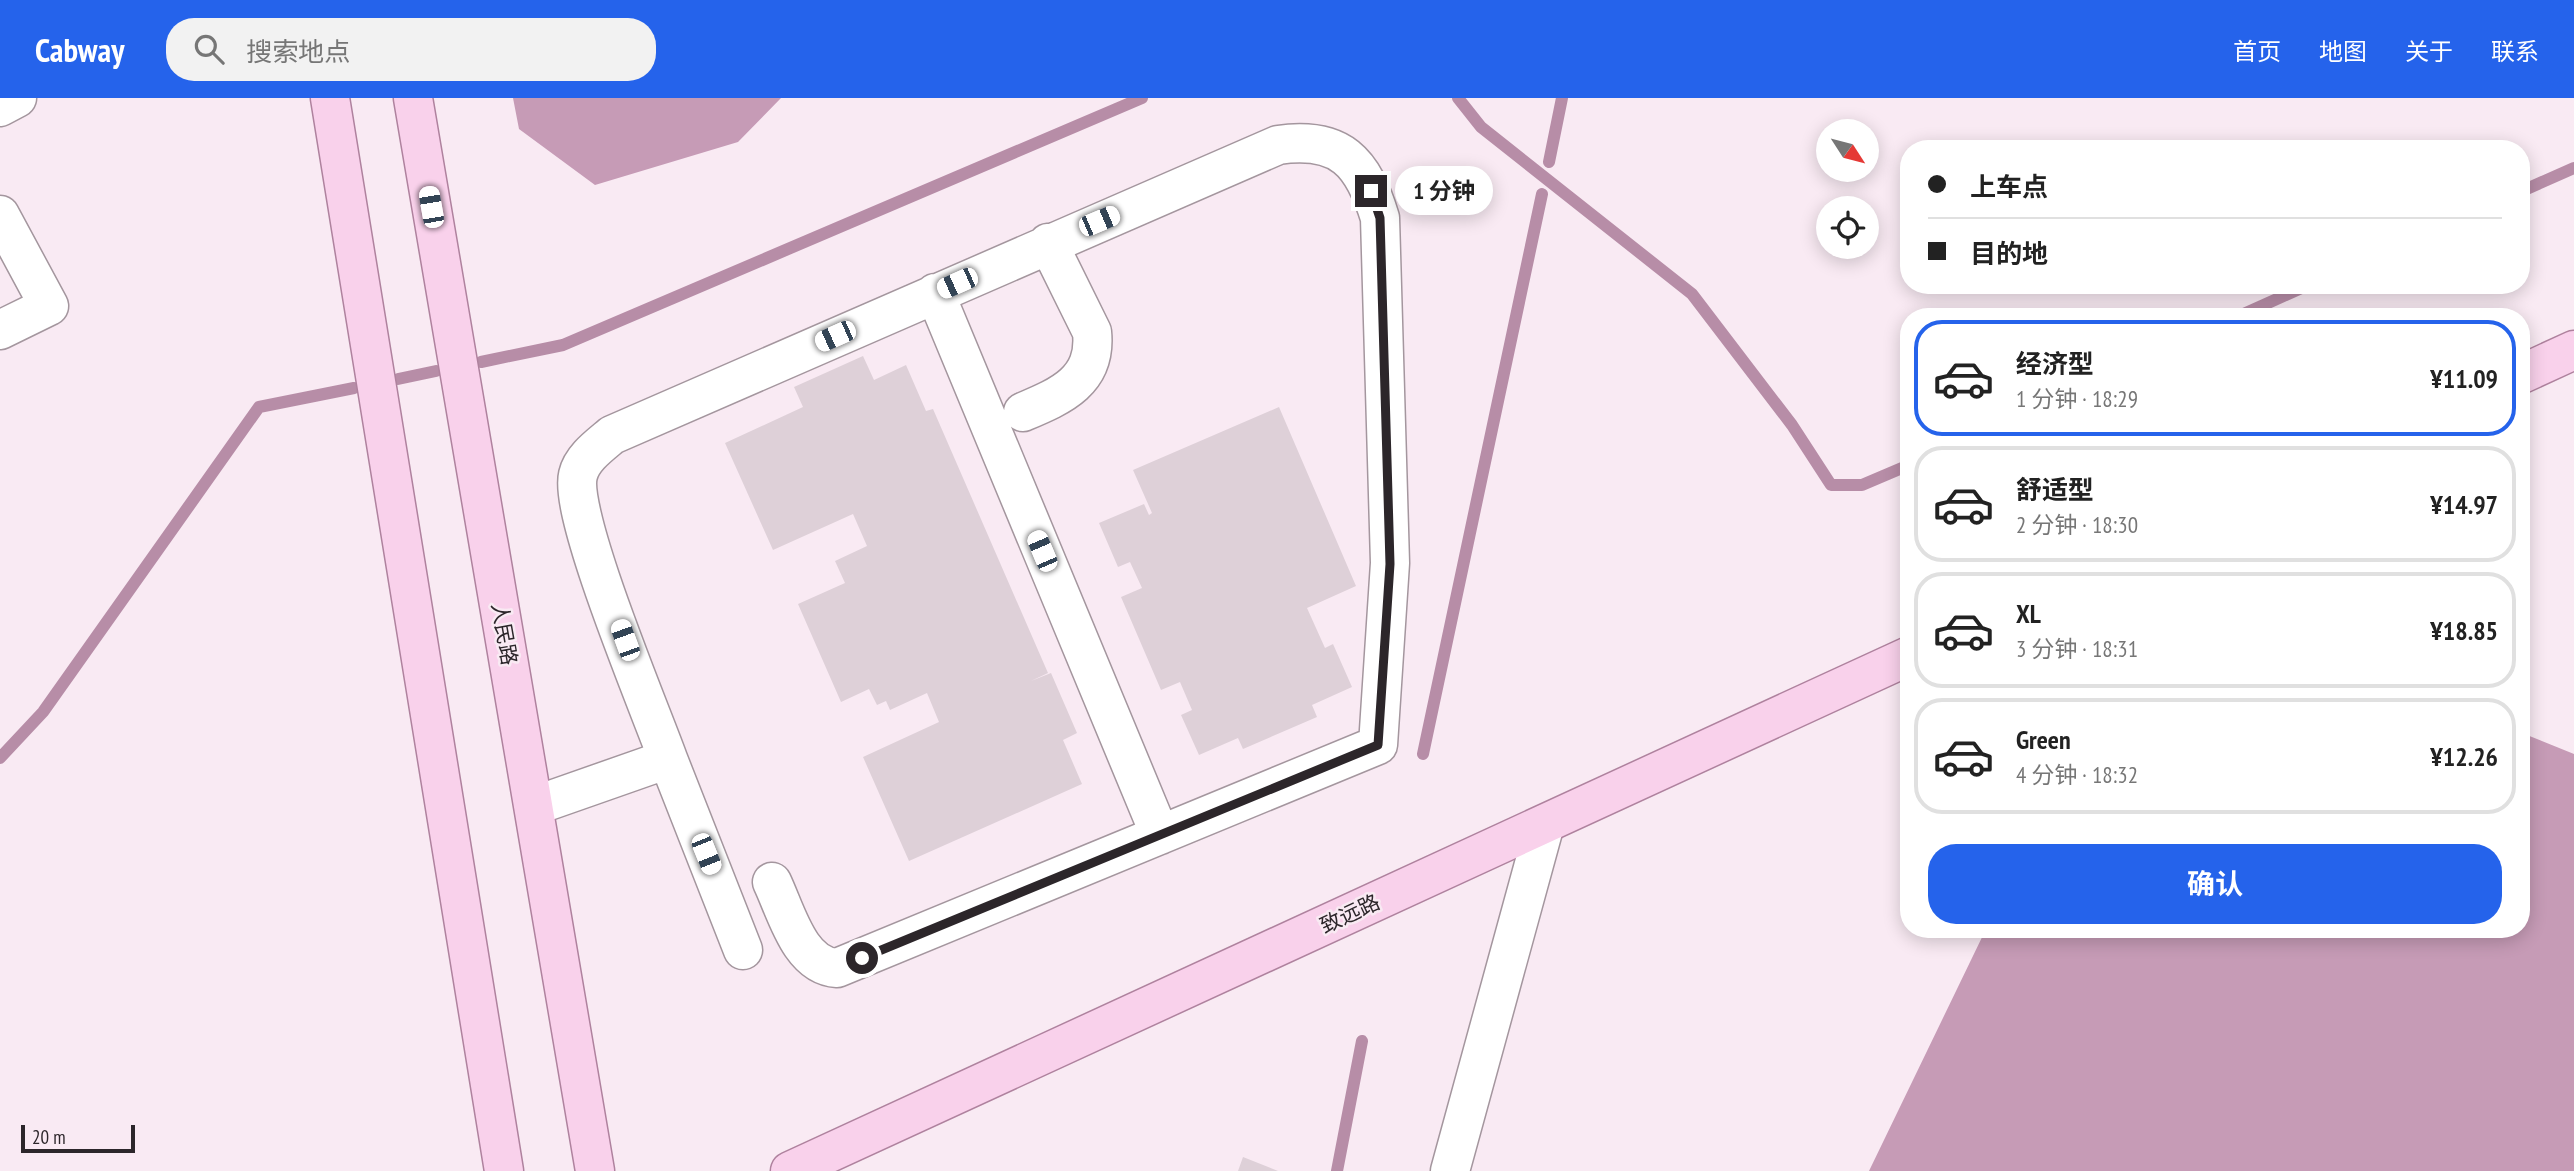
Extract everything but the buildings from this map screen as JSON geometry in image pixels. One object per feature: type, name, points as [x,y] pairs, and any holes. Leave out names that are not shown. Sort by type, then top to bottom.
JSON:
[{"type":"main road","points":[[330,98],[504,1171]]},
{"type":"main road","name":"人民路","points":[[413,98],[595,1171]]},
{"type":"main road","points":[[2530,370],[2574,350]]},
{"type":"main road","name":"致远路","points":[[790,1171],[1900,660]]},
{"type":"street","points":[[0,107],[17,98]]},
{"type":"street","points":[[743,950],[668,759],[590,544],[576,491],[580,468],[612,435],[1278,145],[1291,143],[1327,147],[1353,160],[1371,191],[1380,218],[1390,564],[1378,745],[837,968],[819,964],[807,955],[772,882]]},
{"type":"street","points":[[0,215],[49,306],[0,330]]},
{"type":"street","points":[[1023,412],[1071,389],[1085,370],[1093,341],[1092,332],[1048,243]]},
{"type":"street","points":[[934,293],[1160,835]]},
{"type":"street","points":[[534,806],[668,759]]},
{"type":"street","points":[[1450,1171],[1545,824]]},
{"type":"shaded area","points":[[513,98],[781,98],[738,142],[595,185],[519,129]]},
{"type":"shaded area","points":[[2530,736],[2574,754],[2574,1171],[1869,1171],[1982,938],[2530,938]]},
{"type":"waterway","points":[[481,362],[563,345],[1142,98]]},
{"type":"waterway","points":[[1458,98],[1481,127],[1692,294],[1792,425],[1831,485],[1862,485],[1900,469]]},
{"type":"waterway","points":[[1549,162],[1562,98]]},
{"type":"waterway","points":[[2530,187],[2574,168]]},
{"type":"waterway","points":[[1423,754],[1542,194]]},
{"type":"waterway","points":[[2257,308],[2288,294]]},
{"type":"waterway","points":[[398,379],[436,371]]},
{"type":"waterway","points":[[0,758],[43,712],[259,407],[354,388]]},
{"type":"waterway","points":[[1337,1171],[1362,1041]]},
{"type":"route","points":[[862,958],[1378,745],[1390,564],[1380,218],[1371,191]]}]
